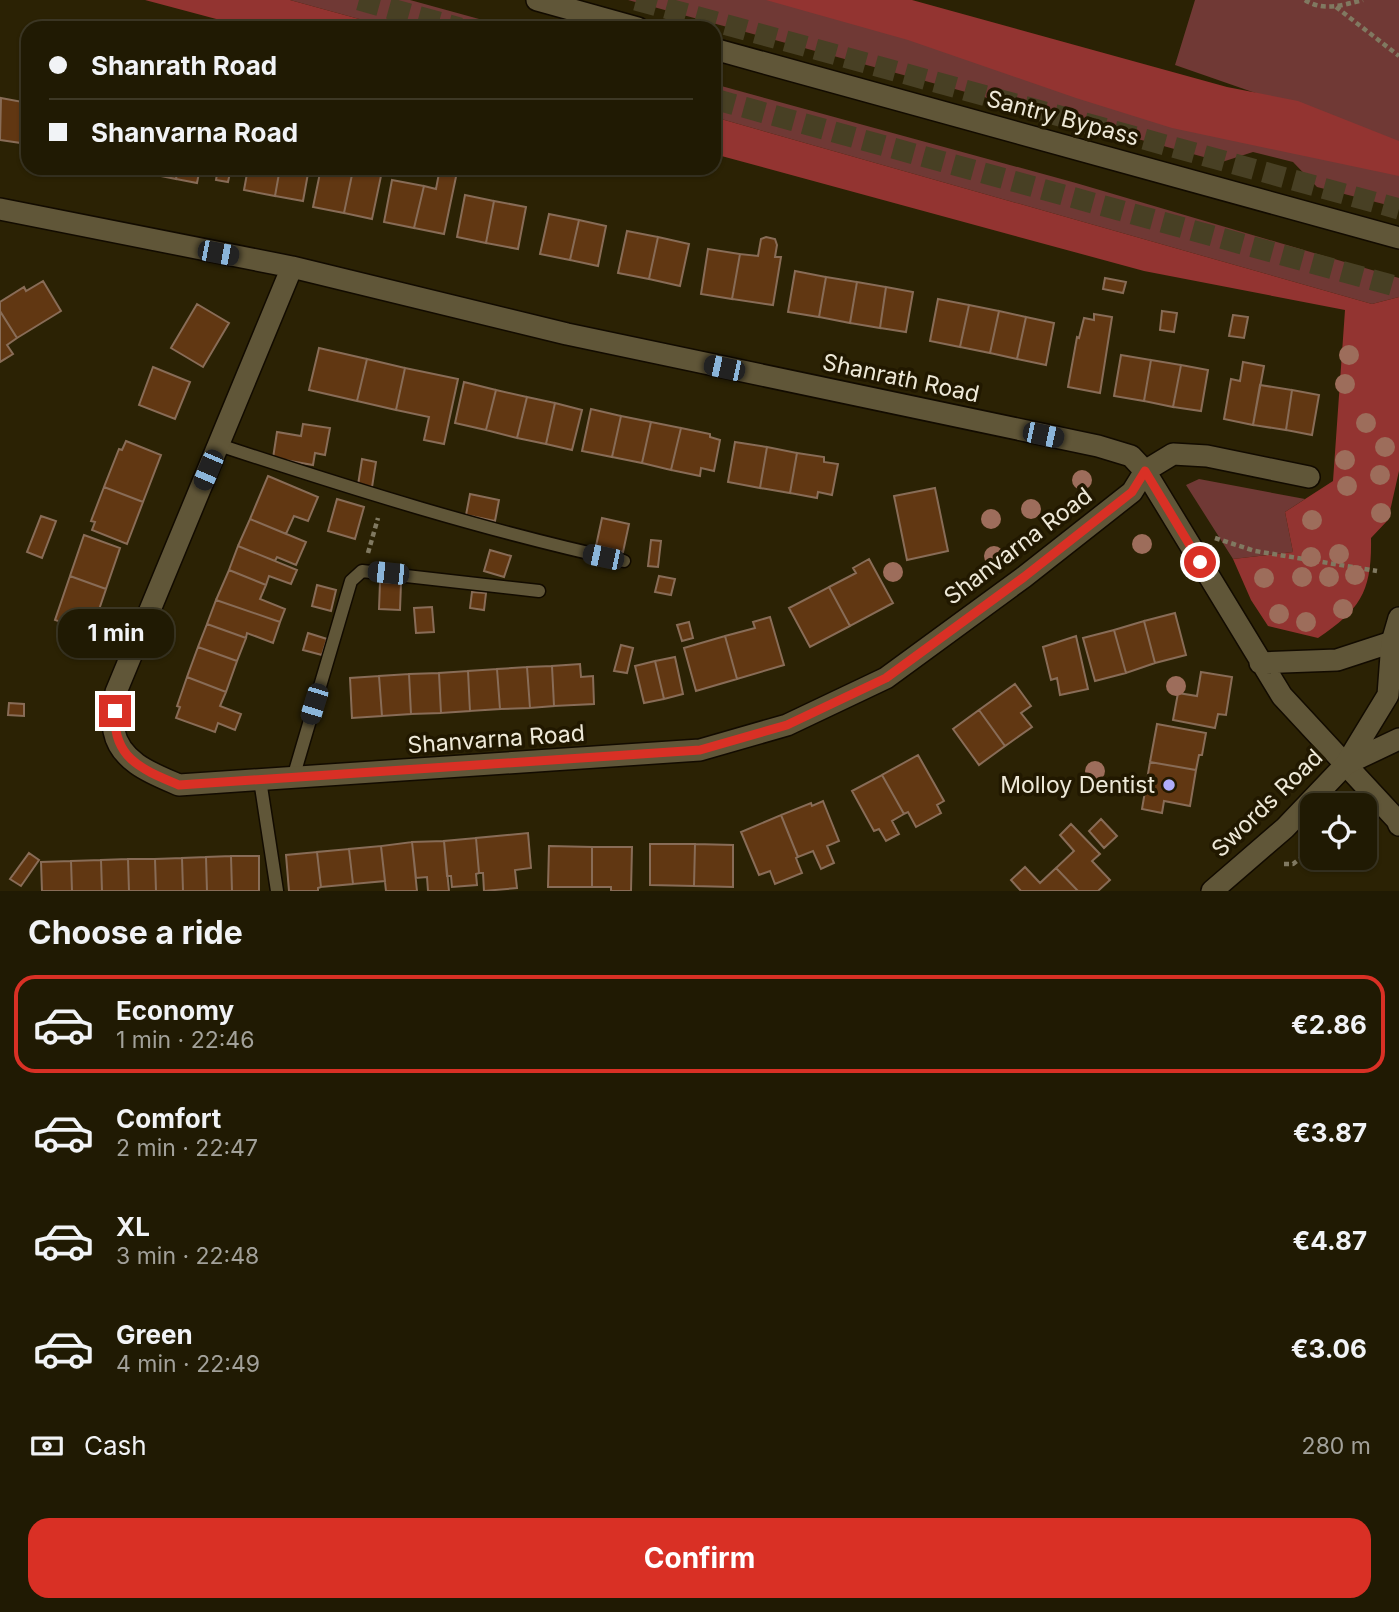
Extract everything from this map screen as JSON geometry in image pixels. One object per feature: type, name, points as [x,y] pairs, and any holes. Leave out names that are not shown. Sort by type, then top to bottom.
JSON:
[{"type":"street","points":[[537,0],[613,21]]},
{"type":"street","name":"Santry Bypass","points":[[721,51],[1399,238]]},
{"type":"street","name":"Shanrath Road","points":[[0,209],[292,267],[567,334],[1097,446],[1131,456],[1145,471],[1282,696],[1399,825]]},
{"type":"street","name":"Shanvarna Road","points":[[292,267],[117,692],[114,730],[122,750],[145,771],[179,785],[700,750],[787,725],[886,678],[1024,577],[1132,492],[1145,471],[1173,454],[1207,456],[1309,477]]},
{"type":"street","points":[[1346,764],[1388,695],[1392,642],[1399,618]]},
{"type":"street","points":[[1261,663],[1338,660],[1392,642]]},
{"type":"street","name":"Swords Road","points":[[1212,891],[1285,828],[1346,764],[1399,739]]},
{"type":"lane","points":[[219,445],[383,499],[559,547],[624,561]]},
{"type":"lane","points":[[293,778],[351,580],[362,571],[539,591]]},
{"type":"lane","points":[[260,780],[277,891]]},
{"type":"path","points":[[1305,0],[1318,8],[1336,7],[1363,0]]},
{"type":"path","points":[[1336,7],[1399,56]]},
{"type":"path","points":[[362,571],[383,499]]},
{"type":"path","points":[[1207,536],[1255,551],[1377,571]]},
{"type":"path","points":[[1284,864],[1293,864],[1300,858]]},
{"type":"shaded area","points":[[145,0],[290,0],[366,21],[224,21]]},
{"type":"shaded area","points":[[290,0],[410,0],[486,21],[366,21]]},
{"type":"shaded area","points":[[628,0],[772,0],[1399,172],[1399,208],[1317,187],[1293,162],[1253,152],[1222,162],[721,25],[721,21],[705,21]]},
{"type":"shaded area","points":[[766,0],[912,0],[1227,87],[1298,101],[1399,141],[1399,176],[1172,128],[908,40]]},
{"type":"shaded area","points":[[1195,0],[1399,0],[1399,143],[1175,65]]},
{"type":"shaded area","points":[[721,86],[1076,183],[1399,278],[1399,297],[1372,304],[721,119]]},
{"type":"shaded area","points":[[721,119],[1372,304],[1399,297],[1399,471],[1388,520],[1371,538],[1369,572],[1361,597],[1345,618],[1318,638],[1268,626],[1251,600],[1233,559],[1293,552],[1285,512],[1333,481],[1345,310],[1144,271],[721,156]]},
{"type":"shaded area","points":[[1199,479],[1305,499],[1285,512],[1293,552],[1233,559],[1186,485]]},
{"type":"building","points":[[1,98],[21,102],[21,143],[0,140]]},
{"type":"building","points":[[156,175],[177,175],[176,179]]},
{"type":"building","points":[[177,175],[199,175],[197,183],[176,179]]},
{"type":"building","points":[[217,175],[230,175],[228,182],[216,180]]},
{"type":"building","points":[[247,175],[279,175],[275,196],[244,190]]},
{"type":"building","points":[[279,175],[308,175],[303,201],[275,196]]},
{"type":"building","points":[[320,175],[352,175],[344,213],[313,207]]},
{"type":"building","points":[[352,175],[381,176],[372,219],[344,213]]},
{"type":"building","points":[[439,175],[456,175],[444,234],[414,228],[424,186],[436,189]]},
{"type":"building","points":[[392,180],[424,186],[414,228],[384,222]]},
{"type":"building","points":[[465,195],[494,201],[486,243],[457,237]]},
{"type":"building","points":[[494,201],[526,207],[518,249],[486,243]]},
{"type":"building","points":[[549,214],[579,220],[570,260],[540,254]]},
{"type":"building","points":[[579,220],[606,226],[598,266],[570,260]]},
{"type":"building","points":[[627,231],[658,237],[649,279],[618,273]]},
{"type":"building","points":[[658,237],[689,244],[680,286],[649,279]]},
{"type":"building","points":[[761,239],[775,239],[775,257],[781,257],[773,305],[732,299],[740,254],[758,256]]},
{"type":"building","points":[[708,249],[740,254],[732,299],[701,294]]},
{"type":"building","points":[[795,271],[826,277],[819,317],[788,312]]},
{"type":"building","points":[[826,277],[857,282],[850,323],[819,317]]},
{"type":"building","points":[[1105,278],[1126,282],[1123,293],[1103,289]]},
{"type":"building","points":[[43,281],[61,311],[17,338],[0,311],[0,302],[24,287],[26,291]]},
{"type":"building","points":[[857,282],[886,287],[880,328],[850,323]]},
{"type":"building","points":[[886,287],[913,292],[906,332],[880,328]]},
{"type":"building","points":[[938,299],[969,305],[960,347],[930,341]]},
{"type":"building","points":[[197,304],[229,323],[203,367],[171,348]]},
{"type":"building","points":[[969,305],[999,311],[990,353],[960,347]]},
{"type":"building","points":[[0,311],[17,338],[7,345],[13,354],[0,362]]},
{"type":"building","points":[[999,311],[1026,317],[1017,359],[990,353]]},
{"type":"building","points":[[1162,311],[1177,313],[1174,332],[1160,330]]},
{"type":"building","points":[[1094,314],[1112,317],[1100,393],[1068,387],[1077,337],[1079,338],[1084,318],[1094,320]]},
{"type":"building","points":[[1233,315],[1248,317],[1244,338],[1229,336]]},
{"type":"building","points":[[1026,317],[1054,323],[1046,365],[1017,359]]},
{"type":"building","points":[[319,348],[367,359],[357,401],[309,390]]},
{"type":"building","points":[[1121,355],[1151,360],[1144,401],[1114,396]]},
{"type":"building","points":[[367,359],[405,368],[396,410],[357,401]]},
{"type":"building","points":[[1151,360],[1181,365],[1173,407],[1144,401]]},
{"type":"building","points":[[1243,362],[1264,366],[1253,425],[1224,419],[1231,379],[1240,381]]},
{"type":"building","points":[[1181,365],[1208,370],[1201,411],[1173,407]]},
{"type":"building","points":[[153,367],[190,382],[175,419],[139,405]]},
{"type":"building","points":[[405,368],[458,379],[444,444],[424,440],[429,417],[396,410]]},
{"type":"building","points":[[464,382],[496,390],[486,430],[455,423]]},
{"type":"building","points":[[1260,385],[1292,390],[1286,430],[1253,425]]},
{"type":"building","points":[[496,390],[527,397],[517,438],[486,430]]},
{"type":"building","points":[[1292,390],[1319,395],[1312,435],[1286,430]]},
{"type":"building","points":[[527,397],[555,403],[546,444],[517,438]]},
{"type":"building","points":[[555,403],[582,410],[572,450],[546,444]]},
{"type":"building","points":[[591,409],[621,416],[612,457],[582,451]]},
{"type":"building","points":[[621,416],[651,422],[642,463],[612,457]]},
{"type":"building","points":[[651,422],[681,428],[671,470],[642,463]]},
{"type":"building","points":[[303,424],[330,428],[325,455],[315,453],[313,465],[273,458],[277,432],[301,436]]},
{"type":"building","points":[[681,428],[710,434],[710,437],[720,440],[714,471],[701,468],[700,476],[671,470]]},
{"type":"building","points":[[126,441],[161,455],[143,502],[104,487],[119,449],[122,450]]},
{"type":"building","points":[[735,442],[767,447],[760,488],[728,482]]},
{"type":"building","points":[[767,447],[797,453],[790,493],[760,488]]},
{"type":"building","points":[[797,453],[824,457],[824,462],[838,464],[832,495],[818,492],[817,498],[790,493]]},
{"type":"building","points":[[362,459],[376,462],[372,487],[358,485]]},
{"type":"building","points":[[268,476],[318,497],[308,521],[294,516],[286,534],[250,519]]},
{"type":"building","points":[[104,487],[143,502],[127,544],[92,530],[95,522],[91,521]]},
{"type":"building","points":[[935,488],[948,551],[907,560],[894,496]]},
{"type":"building","points":[[470,494],[499,500],[495,521],[466,515]]},
{"type":"building","points":[[337,499],[364,507],[355,539],[328,531]]},
{"type":"building","points":[[41,516],[56,521],[42,558],[27,552]]},
{"type":"building","points":[[602,518],[629,524],[623,552],[596,546]]},
{"type":"building","points":[[250,519],[306,542],[296,565],[277,557],[275,561],[238,546]]},
{"type":"building","points":[[84,535],[120,548],[106,589],[70,576]]},
{"type":"building","points":[[651,540],[661,541],[658,567],[648,566]]},
{"type":"building","points":[[238,546],[297,570],[291,584],[269,576],[266,585],[229,570]]},
{"type":"building","points":[[490,550],[511,556],[504,577],[484,571]]},
{"type":"building","points":[[869,559],[893,603],[850,626],[829,587],[856,573],[853,568]]},
{"type":"building","points":[[229,570],[266,585],[260,599],[285,609],[280,622],[216,600]]},
{"type":"building","points":[[70,576],[106,589],[91,633],[55,620]]},
{"type":"building","points":[[659,576],[675,579],[671,595],[655,592]]},
{"type":"building","points":[[380,582],[401,583],[400,610],[379,609]]},
{"type":"building","points":[[317,585],[336,590],[331,611],[312,606]]},
{"type":"building","points":[[829,587],[850,626],[810,647],[789,608]]},
{"type":"building","points":[[472,592],[486,593],[484,610],[470,608]]},
{"type":"building","points":[[216,600],[280,622],[273,643],[247,633],[246,638],[207,624]]},
{"type":"building","points":[[432,607],[434,632],[416,633],[414,608]]},
{"type":"building","points":[[1175,613],[1186,655],[1155,663],[1144,621]]},
{"type":"building","points":[[770,617],[784,665],[737,679],[725,636],[755,628],[753,622]]},
{"type":"building","points":[[1144,621],[1155,663],[1126,673],[1114,630]]},
{"type":"building","points":[[689,622],[693,638],[682,641],[677,625]]},
{"type":"building","points":[[207,624],[246,638],[237,661],[198,647]]},
{"type":"building","points":[[1114,630],[1126,673],[1095,681],[1083,638]]},
{"type":"building","points":[[308,633],[327,639],[322,655],[303,650]]},
{"type":"building","points":[[725,636],[737,679],[696,691],[684,648]]},
{"type":"building","points":[[1076,636],[1088,689],[1060,695],[1057,678],[1051,680],[1043,647]]},
{"type":"building","points":[[621,645],[633,648],[627,673],[614,671]]},
{"type":"building","points":[[198,647],[237,661],[226,692],[187,677]]},
{"type":"building","points":[[675,657],[683,694],[664,699],[655,661]]},
{"type":"building","points":[[655,661],[664,699],[644,703],[635,666]]},
{"type":"building","points":[[580,664],[581,677],[593,676],[594,704],[554,706],[552,666]]},
{"type":"building","points":[[552,666],[554,706],[530,708],[527,667]]},
{"type":"building","points":[[527,667],[530,708],[500,709],[497,669]]},
{"type":"building","points":[[497,669],[500,709],[470,711],[468,671]]},
{"type":"building","points":[[468,671],[470,711],[441,713],[439,673]]},
{"type":"building","points":[[1201,672],[1232,677],[1226,715],[1218,714],[1215,728],[1173,720],[1178,693],[1197,696]]},
{"type":"building","points":[[439,673],[441,713],[411,714],[409,674]]},
{"type":"building","points":[[409,674],[411,714],[382,716],[379,676]]},
{"type":"building","points":[[379,676],[382,716],[352,718],[350,678]]},
{"type":"building","points":[[187,677],[226,692],[220,706],[241,714],[235,730],[218,723],[215,732],[176,718],[180,707],[177,706]]},
{"type":"building","points":[[1015,684],[1031,706],[1021,713],[1032,727],[1005,746],[979,710]]},
{"type":"building","points":[[9,703],[24,704],[24,716],[8,715]]},
{"type":"building","points":[[979,710],[1005,746],[979,765],[953,729]]},
{"type":"building","points":[[1157,724],[1206,733],[1196,770],[1150,762]]},
{"type":"building","points":[[918,755],[944,801],[937,805],[941,813],[916,827],[908,812],[904,814],[882,775]]},
{"type":"building","name":"Molloy Dentist","points":[[1150,762],[1196,770],[1190,806],[1164,801],[1162,813],[1142,809]]},
{"type":"building","points":[[882,775],[904,814],[892,821],[899,834],[886,841],[879,829],[874,831],[852,791]]},
{"type":"building","points":[[823,801],[839,841],[827,846],[834,863],[821,869],[813,851],[798,857],[781,815]]},
{"type":"building","points":[[781,815],[802,873],[775,884],[770,871],[759,875],[741,832]]},
{"type":"building","points":[[1101,819],[1117,836],[1104,848],[1089,831]]},
{"type":"building","points":[[1071,824],[1100,854],[1092,861],[1110,880],[1098,891],[1078,891],[1056,868],[1074,851],[1060,835]]},
{"type":"building","points":[[528,833],[531,868],[515,870],[517,888],[484,891],[483,873],[479,873],[476,838]]},
{"type":"building","points":[[476,838],[479,873],[476,874],[477,885],[452,887],[451,876],[447,876],[444,841]]},
{"type":"building","points":[[444,841],[449,891],[428,891],[427,877],[416,878],[412,842]]},
{"type":"building","points":[[412,842],[417,891],[386,891],[381,846]]},
{"type":"building","points":[[650,844],[695,844],[694,886],[650,885]]},
{"type":"building","points":[[695,844],[733,845],[733,887],[694,886]]},
{"type":"building","points":[[381,846],[385,881],[353,884],[349,849]]},
{"type":"building","points":[[549,846],[592,847],[592,887],[548,887]]},
{"type":"building","points":[[592,847],[632,847],[631,891],[592,887]]},
{"type":"building","points":[[349,849],[353,884],[321,887],[317,852]]},
{"type":"building","points":[[317,852],[321,887],[318,891],[289,891],[286,855]]},
{"type":"building","points":[[29,853],[39,860],[21,886],[10,879]]},
{"type":"building","points":[[231,856],[259,856],[259,891],[232,891]]},
{"type":"building","points":[[231,856],[232,891],[207,891],[206,857]]},
{"type":"building","points":[[206,857],[207,891],[183,891],[182,858]]},
{"type":"building","points":[[182,858],[183,891],[156,891],[155,859]]},
{"type":"building","points":[[128,859],[155,859],[156,891],[129,891]]},
{"type":"building","points":[[128,859],[129,891],[102,891],[101,860]]},
{"type":"building","points":[[101,860],[102,891],[72,891],[71,861]]},
{"type":"building","points":[[71,861],[72,891],[42,891],[41,862]]},
{"type":"building","points":[[1025,867],[1040,883],[1056,868],[1078,891],[1021,891],[1011,880]]},
{"type":"tunnel","points":[[359,0],[435,21]]},
{"type":"tunnel","points":[[636,0],[713,21]]},
{"type":"tunnel","points":[[721,23],[1399,209]]},
{"type":"tunnel","points":[[721,101],[1399,287]]},
{"type":"place","name":"Molloy Dentist","points":[[1169,785]]},
{"type":"route","points":[[115,711],[114,730],[122,750],[145,771],[179,785],[700,750],[787,725],[886,678],[1024,577],[1132,492],[1145,471],[1200,562]]}]
